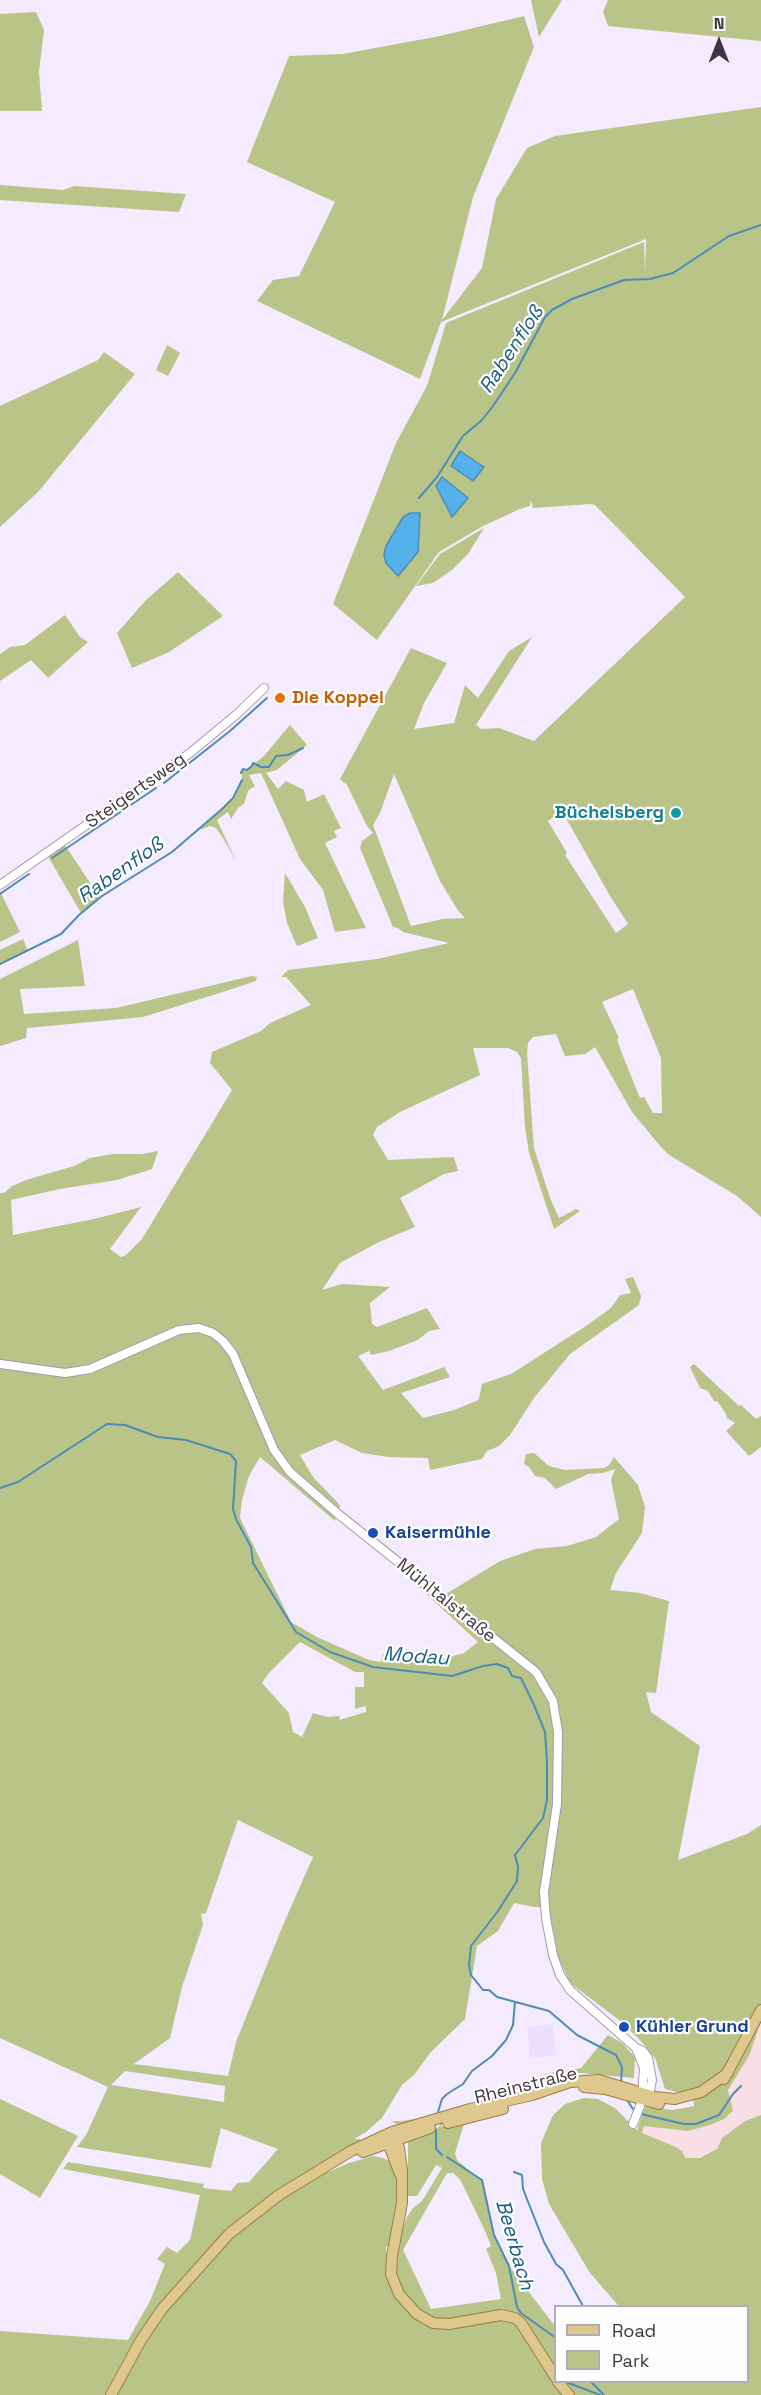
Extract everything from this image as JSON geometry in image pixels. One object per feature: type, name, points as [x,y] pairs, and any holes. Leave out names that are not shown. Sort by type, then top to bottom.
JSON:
[{"type":"main road","points":[[634,2095],[671,2105],[691,2102],[712,2090],[728,2073],[761,2010]]},
{"type":"main road","name":"Rheinstraße","points":[[462,2115],[573,2081],[595,2080],[634,2095]]},
{"type":"main road","name":"Rheinstraße","points":[[462,2115],[540,2100],[581,2086],[634,2095]]},
{"type":"main road","points":[[111,2395],[141,2340],[162,2309],[230,2234],[279,2194],[351,2151],[462,2115]]},
{"type":"main road","points":[[318,2170],[392,2137]]},
{"type":"main road","points":[[392,2137],[393,2159],[403,2183]]},
{"type":"main road","points":[[392,2137],[401,2155],[403,2183],[391,2274],[399,2294],[417,2314],[433,2323],[449,2324],[501,2315],[515,2318],[524,2327],[554,2377]]},
{"type":"main road","points":[[360,2153],[379,2153],[393,2159]]},
{"type":"main road","points":[[559,2383],[569,2395]]},
{"type":"street","name":"Steigertsweg","points":[[0,885],[190,753],[264,688]]},
{"type":"street","name":"Mühltalstraße","points":[[0,1364],[65,1373],[90,1369],[179,1330],[199,1328],[213,1333],[223,1341],[232,1354],[274,1450],[290,1472],[337,1513],[536,1672],[553,1701],[558,1732],[557,1804],[544,1892],[553,1955],[560,1975],[570,1990],[646,2055],[651,2066],[652,2080],[634,2095]]},
{"type":"street","points":[[634,2095],[635,2120]]},
{"type":"shaded area","points":[[761,2021],[761,2115],[744,2121],[722,2138],[717,2149],[700,2158],[685,2158],[642,2133],[644,2125],[688,2131],[710,2125],[733,2112],[728,2090],[733,2085]]},
{"type":"shaded area","points":[[553,2024],[556,2055],[530,2058],[527,2027]]},
{"type":"green space","points":[[531,0],[562,0],[539,37]]},
{"type":"green space","points":[[608,0],[761,0],[761,41],[608,26],[603,12]]},
{"type":"green space","points":[[36,12],[44,30],[39,72],[42,111],[0,111],[0,14]]},
{"type":"green space","points":[[524,16],[534,47],[473,197],[442,320],[482,268],[496,199],[527,148],[555,136],[761,107],[761,1217],[737,1196],[669,1155],[661,1147],[632,1112],[595,1047],[585,1054],[565,1056],[556,1034],[533,1037],[528,1043],[527,1053],[534,1148],[550,1198],[559,1218],[576,1209],[580,1211],[554,1229],[529,1153],[525,1127],[521,1058],[517,1052],[508,1048],[473,1048],[480,1075],[400,1112],[377,1127],[373,1135],[388,1160],[454,1157],[458,1171],[444,1174],[400,1198],[415,1227],[379,1242],[340,1263],[322,1290],[342,1284],[390,1287],[370,1303],[372,1324],[377,1327],[427,1308],[440,1329],[429,1331],[418,1340],[389,1351],[371,1355],[369,1351],[358,1356],[383,1390],[444,1367],[450,1377],[401,1393],[423,1418],[454,1410],[476,1401],[479,1399],[482,1384],[511,1374],[583,1328],[611,1308],[620,1295],[631,1293],[625,1279],[633,1277],[641,1296],[639,1305],[570,1354],[534,1398],[510,1435],[499,1446],[487,1451],[482,1459],[430,1470],[428,1458],[389,1457],[362,1453],[335,1440],[300,1455],[313,1477],[340,1505],[335,1521],[260,1457],[249,1476],[242,1500],[240,1518],[291,1622],[317,1637],[369,1660],[381,1662],[383,1654],[411,1658],[446,1658],[464,1653],[478,1642],[410,1579],[410,1572],[441,1597],[500,1561],[535,1549],[567,1546],[596,1537],[619,1519],[611,1480],[615,1469],[588,1474],[556,1489],[545,1478],[535,1476],[524,1464],[526,1454],[534,1453],[549,1466],[565,1470],[604,1468],[614,1457],[638,1485],[645,1507],[642,1533],[616,1573],[610,1590],[640,1593],[669,1601],[656,1693],[646,1692],[651,1712],[700,1746],[678,1860],[747,1834],[761,1825],[761,2021],[749,2056],[728,2090],[733,2111],[724,2119],[688,2131],[644,2126],[642,2133],[676,2147],[682,2151],[685,2158],[700,2158],[717,2149],[722,2138],[745,2121],[761,2115],[761,2395],[0,2395],[0,2331],[128,2340],[150,2301],[165,2264],[157,2259],[167,2247],[177,2253],[190,2240],[200,2195],[63,2169],[68,2162],[204,2184],[203,2188],[231,2191],[237,2183],[249,2182],[278,2149],[221,2128],[211,2168],[77,2147],[86,2135],[108,2087],[0,2038],[0,1193],[26,1180],[74,1166],[90,1158],[158,1151],[152,1169],[117,1180],[11,1200],[13,1235],[141,1207],[110,1249],[121,1257],[126,1255],[142,1239],[232,1090],[210,1063],[212,1052],[261,1031],[270,1023],[311,1005],[286,977],[281,977],[288,970],[377,959],[449,943],[403,932],[393,927],[360,848],[362,841],[373,833],[367,826],[347,785],[340,779],[411,648],[447,663],[424,703],[414,729],[454,723],[465,685],[478,698],[509,651],[532,637],[476,725],[481,729],[499,728],[534,741],[685,597],[595,505],[533,508],[531,500],[530,506],[483,526],[439,552],[377,640],[333,604],[396,443],[427,386],[446,323],[644,242],[645,273],[646,239],[441,322],[420,379],[257,301],[273,280],[299,276],[335,202],[247,162],[289,56],[343,54],[440,36]],"holes":[[[394,774],[440,881],[465,918],[443,919],[411,926],[373,825],[380,813]],[[562,811],[628,924],[616,933],[565,855],[567,853],[548,821]],[[633,989],[661,1058],[662,1113],[653,1113],[644,1097],[640,1098],[621,1051],[617,1039],[619,1038],[602,1002]],[[300,1642],[355,1672],[364,1672],[364,1687],[355,1687],[355,1709],[366,1706],[366,1712],[339,1720],[340,1716],[327,1717],[313,1713],[302,1737],[293,1732],[289,1713],[262,1683]],[[238,1820],[313,1857],[236,2042],[228,2076],[134,2064],[170,2038],[182,1987],[203,1925],[201,1914],[206,1913]],[[514,1903],[549,1907],[558,1956],[570,1983],[619,2020],[640,2040],[655,2058],[665,2089],[677,2092],[692,2090],[694,2106],[673,2110],[645,2107],[637,2130],[615,2108],[598,2099],[584,2098],[565,2104],[553,2115],[541,2143],[542,2179],[549,2204],[590,2273],[618,2305],[749,2305],[749,2383],[554,2383],[554,2325],[509,2266],[494,2235],[483,2182],[457,2160],[455,2153],[464,2124],[441,2127],[444,2114],[392,2121],[398,2125],[442,2115],[439,2127],[415,2135],[408,2140],[408,2196],[417,2196],[436,2165],[442,2168],[422,2201],[407,2217],[392,2256],[386,2254],[386,2247],[390,2245],[398,2188],[389,2161],[373,2156],[321,2175],[315,2166],[361,2142],[360,2139],[354,2139],[382,2118],[402,2085],[414,2075],[430,2053],[465,2019],[477,1946],[498,1931]],[[125,2071],[225,2086],[224,2102],[111,2085]],[[447,2173],[453,2173],[460,2179],[491,2246],[486,2249],[496,2273],[501,2299],[431,2309],[403,2250]]]},
{"type":"green space","points":[[0,185],[63,190],[74,186],[186,194],[179,212],[0,200]]},
{"type":"green space","points":[[167,345],[180,353],[168,376],[156,370]]},
{"type":"green space","points":[[104,352],[135,374],[38,492],[0,527],[0,406],[98,360]]},
{"type":"green space","points":[[484,528],[468,554],[452,570],[433,583],[416,586],[440,554]]},
{"type":"green space","points":[[178,572],[223,616],[169,652],[132,668],[117,633],[146,600]]},
{"type":"green space","points":[[65,615],[80,637],[88,642],[48,678],[31,660],[0,681],[0,654],[10,647],[25,645]]},
{"type":"green space","points":[[290,725],[307,745],[277,770],[266,773],[278,789],[286,781],[304,790],[307,802],[324,794],[341,828],[334,831],[337,837],[325,843],[366,928],[335,932],[323,890],[300,859],[261,773],[249,775],[255,786],[248,791],[244,804],[238,808],[231,819],[228,812],[217,820],[236,861],[216,828],[210,826],[199,830],[233,798],[242,780],[242,770],[245,771],[264,756]]},
{"type":"green space","points":[[63,842],[100,898],[81,913],[46,853]]},
{"type":"green space","points":[[285,873],[305,907],[318,938],[297,946],[287,923],[283,901]]},
{"type":"green space","points":[[0,891],[20,932],[0,942]]},
{"type":"green space","points":[[23,939],[28,951],[0,964],[0,950]]},
{"type":"green space","points":[[78,940],[85,986],[20,989],[24,1014],[116,1008],[252,976],[257,977],[256,981],[143,1017],[27,1028],[26,1038],[0,1046],[0,979]]},
{"type":"green space","points":[[694,1364],[739,1406],[741,1405],[756,1419],[761,1416],[761,1447],[749,1456],[726,1431],[735,1423],[727,1418],[718,1402],[714,1401],[708,1391],[700,1388],[690,1367]]},
{"type":"green space","points":[[608,2035],[622,2043],[635,2057],[634,2078],[580,2073],[549,2079],[493,2097],[497,2092],[549,2073],[581,2068]]},
{"type":"green space","points":[[0,2099],[78,2136],[40,2198],[0,2174]]},
{"type":"water","points":[[460,451],[484,467],[473,481],[451,466]]},
{"type":"water","points":[[442,477],[468,498],[452,517],[436,486]]},
{"type":"water","points":[[410,513],[420,513],[418,552],[398,576],[386,563],[384,555],[386,546],[403,517]]},
{"type":"waterway","name":"Rabenfloß","points":[[419,498],[437,477],[463,436],[482,420],[493,406],[515,373],[545,317],[552,310],[572,299],[624,280],[650,279],[673,273],[729,236],[761,225]]},
{"type":"waterway","name":"Rabenfloß","points":[[164,783],[230,731],[267,698]]},
{"type":"waterway","name":"Rabenfloß","points":[[241,773],[253,763],[261,767],[269,767],[276,756],[288,755],[303,748]]},
{"type":"waterway","name":"Rabenfloß","points":[[0,964],[61,934],[102,896],[172,852],[233,798],[242,780]]},
{"type":"waterway","name":"Rabenfloß","points":[[52,858],[156,788]]},
{"type":"waterway","name":"Rabenfloß","points":[[0,894],[29,874]]},
{"type":"waterway","name":"Modau","points":[[0,1488],[18,1482],[107,1424],[125,1425],[158,1437],[186,1440],[230,1454],[236,1461],[233,1509],[236,1519],[251,1547],[253,1563],[296,1632],[330,1652],[373,1667],[452,1676],[497,1664],[508,1668],[512,1676],[521,1678],[545,1732],[547,1800],[543,1818],[515,1855],[518,1867],[517,1881],[498,1911],[471,1946],[469,1965],[471,1975],[483,1990],[489,1990],[497,1997],[549,2011],[577,2035],[616,2055],[622,2067],[621,2083]]},
{"type":"waterway","points":[[438,2112],[442,2099],[463,2084],[472,2071],[492,2056],[506,2040],[513,2025],[515,2002]]},
{"type":"waterway","name":"Modau","points":[[627,2100],[633,2109],[645,2115],[684,2124],[696,2124],[719,2115],[741,2086]]},
{"type":"waterway","points":[[436,2130],[436,2149],[442,2155]]},
{"type":"waterway","name":"Beerbach","points":[[447,2157],[482,2180],[494,2235],[509,2266],[517,2307],[521,2313],[554,2337]]},
{"type":"waterway","points":[[514,2172],[522,2175],[523,2189],[544,2242],[582,2305]]},
{"type":"waterway","points":[[569,2383],[600,2395]]},
{"type":"waterway","points":[[592,2383],[604,2395]]},
{"type":"place","name":"Die Koppel","points":[[280,698]]},
{"type":"place","name":"Büchelsberg","points":[[676,813]]},
{"type":"place","name":"Kaisermühle","points":[[373,1533]]},
{"type":"place","name":"Kühler Grund","points":[[624,2027]]}]
